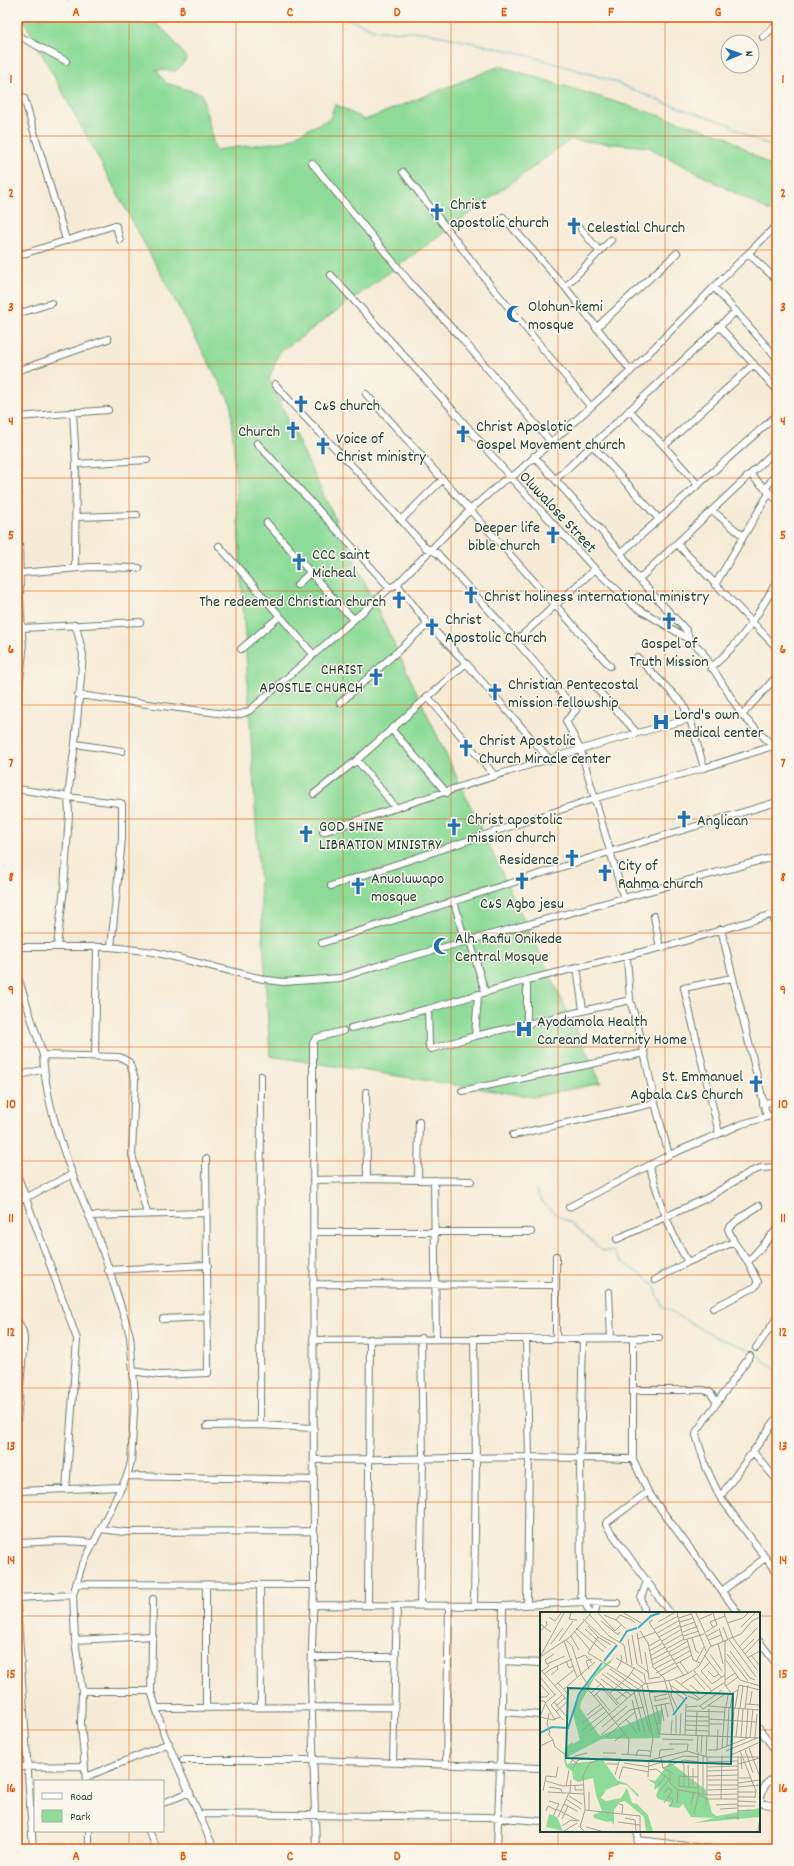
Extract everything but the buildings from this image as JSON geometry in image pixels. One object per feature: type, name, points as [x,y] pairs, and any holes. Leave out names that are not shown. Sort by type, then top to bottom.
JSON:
[{"type":"street","points":[[17,24],[22,17]]},
{"type":"street","points":[[763,37],[777,24]]},
{"type":"street","points":[[17,35],[66,61]]},
{"type":"street","points":[[17,93],[24,98],[66,240]]},
{"type":"street","points":[[312,163],[412,285],[509,392],[551,442]]},
{"type":"street","points":[[403,172],[491,286],[591,407]]},
{"type":"street","points":[[503,217],[564,287],[631,371]]},
{"type":"street","points":[[17,256],[114,225],[120,240]]},
{"type":"street","points":[[78,695],[233,715],[241,714],[261,701],[313,654],[390,588],[397,584],[470,510],[503,481],[511,478],[631,371],[777,225]]},
{"type":"street","points":[[581,229],[600,252]]},
{"type":"street","points":[[564,287],[611,240]]},
{"type":"street","points":[[596,328],[677,253]]},
{"type":"street","points":[[749,254],[777,280]]},
{"type":"street","name":"Oluwalose Street","points":[[331,275],[452,409],[511,478],[595,569],[634,606],[690,640],[702,651],[711,668],[742,715],[775,748]]},
{"type":"street","points":[[714,287],[777,358]]},
{"type":"street","points":[[17,314],[52,303]]},
{"type":"street","points":[[556,479],[628,410],[736,311]]},
{"type":"street","points":[[719,326],[777,390]]},
{"type":"street","points":[[17,371],[108,339]]},
{"type":"street","points":[[664,446],[754,364]]},
{"type":"street","points":[[275,384],[296,408],[355,468],[426,548],[437,553],[516,640],[576,710],[566,721],[581,751],[596,798],[624,899]]},
{"type":"street","points":[[366,394],[444,479],[555,606],[610,666]]},
{"type":"street","points":[[17,417],[108,410]]},
{"type":"street","points":[[628,410],[664,446],[698,485]]},
{"type":"street","points":[[74,412],[76,464],[75,568]]},
{"type":"street","points":[[621,553],[777,415]]},
{"type":"street","points":[[17,426],[20,573],[19,616],[22,628],[23,651],[19,672],[17,708]]},
{"type":"street","points":[[257,443],[390,588]]},
{"type":"street","points":[[592,445],[659,519]]},
{"type":"street","points":[[640,578],[713,511],[777,449]]},
{"type":"street","points":[[534,456],[621,553],[631,570],[640,578],[686,630],[690,640]]},
{"type":"street","points":[[76,464],[148,460]]},
{"type":"street","points":[[716,586],[777,473]]},
{"type":"street","points":[[751,475],[777,500]]},
{"type":"street","points":[[400,520],[444,479]]},
{"type":"street","points":[[713,511],[743,536]]},
{"type":"street","points":[[76,517],[138,515]]},
{"type":"street","points":[[268,523],[340,606],[354,619]]},
{"type":"street","points":[[677,544],[777,648]]},
{"type":"street","points":[[220,546],[313,654]]},
{"type":"street","points":[[20,573],[75,568],[139,568]]},
{"type":"street","points":[[516,640],[595,569]]},
{"type":"street","points":[[297,585],[311,572]]},
{"type":"street","points":[[711,668],[731,651],[753,624],[777,581]]},
{"type":"street","points":[[397,584],[428,624],[466,663],[550,760]]},
{"type":"street","points":[[240,649],[280,616]]},
{"type":"street","points":[[22,628],[140,622]]},
{"type":"street","points":[[340,703],[428,624]]},
{"type":"street","points":[[57,946],[64,888],[69,814],[68,796],[75,744],[78,695],[83,655],[77,630],[74,625]]},
{"type":"street","points":[[636,657],[683,704],[690,719],[704,768]]},
{"type":"street","points":[[314,794],[357,760],[427,696],[466,663]]},
{"type":"street","points":[[742,715],[777,676]]},
{"type":"street","points":[[597,689],[637,733]]},
{"type":"street","points":[[427,696],[495,776]]},
{"type":"street","points":[[323,832],[447,793],[495,776],[637,733],[690,719]]},
{"type":"street","points":[[391,729],[447,793]]},
{"type":"street","points":[[75,744],[122,751]]},
{"type":"street","points":[[331,886],[596,798],[775,748]]},
{"type":"street","points":[[357,760],[396,808]]},
{"type":"street","points":[[17,789],[120,803],[124,807],[111,947]]},
{"type":"street","points":[[322,943],[610,852],[777,802]]},
{"type":"street","points":[[17,946],[111,947],[154,952],[283,982],[340,978],[380,965],[777,856]]},
{"type":"street","points":[[454,901],[485,992]]},
{"type":"street","points":[[351,1028],[428,1009],[577,967],[660,948],[775,913],[777,934]]},
{"type":"street","points":[[654,916],[660,948]]},
{"type":"street","points":[[721,929],[767,1117]]},
{"type":"street","points":[[95,1056],[97,947]]},
{"type":"street","points":[[627,956],[630,1000],[669,1155]]},
{"type":"street","points":[[577,967],[583,1010]]},
{"type":"street","points":[[17,974],[43,1055],[44,1070],[54,1117],[71,1175],[89,1216],[130,1336],[133,1371],[134,1425],[132,1449],[127,1476],[101,1530],[92,1544],[73,1595],[75,1640],[82,1691],[81,1723],[86,1779],[168,1743]]},
{"type":"street","points":[[719,1133],[684,988],[732,978]]},
{"type":"street","points":[[527,980],[527,1024]]},
{"type":"street","points":[[475,1036],[478,995]]},
{"type":"street","points":[[428,1009],[430,1048],[583,1010],[630,1000]]},
{"type":"street","points":[[316,1849],[312,1707],[314,1605],[314,1042],[316,1038],[343,1031]]},
{"type":"street","points":[[462,1091],[644,1053]]},
{"type":"street","points":[[43,1055],[95,1056],[126,1059],[132,1068],[134,1079],[132,1155],[147,1214]]},
{"type":"street","points":[[17,1076],[44,1070]]},
{"type":"street","points":[[260,1426],[261,1076]]},
{"type":"street","points":[[366,1092],[367,1179]]},
{"type":"street","points":[[764,1104],[777,1100]]},
{"type":"street","points":[[512,1135],[655,1103]]},
{"type":"street","points":[[569,1207],[669,1155],[719,1133],[777,1114]]},
{"type":"street","points":[[418,1180],[419,1121]]},
{"type":"street","points":[[133,1371],[159,1375],[208,1373],[206,1159]]},
{"type":"street","points":[[649,1165],[665,1217],[675,1240],[688,1262]]},
{"type":"street","points":[[617,1239],[707,1198],[750,1172],[761,1168],[777,1167]]},
{"type":"street","points":[[17,1174],[27,1197],[77,1339],[66,1490]]},
{"type":"street","points":[[17,1200],[27,1197],[71,1175]]},
{"type":"street","points":[[313,1180],[367,1179],[471,1181]]},
{"type":"street","points":[[434,1180],[436,1338]]},
{"type":"street","points":[[713,1308],[755,1287],[759,1280],[728,1232],[740,1218],[759,1206]]},
{"type":"street","points":[[89,1216],[206,1213]]},
{"type":"street","points":[[748,1262],[777,1229]]},
{"type":"street","points":[[314,1232],[531,1232]]},
{"type":"street","points":[[656,1280],[688,1262],[734,1242]]},
{"type":"street","points":[[556,1256],[556,1337]]},
{"type":"street","points":[[108,1270],[208,1265]]},
{"type":"street","points":[[313,1284],[555,1285]]},
{"type":"street","points":[[609,1292],[611,1338]]},
{"type":"street","points":[[162,1319],[208,1317]]},
{"type":"street","points":[[17,1318],[23,1332],[24,1340],[17,1422]]},
{"type":"street","points":[[756,1348],[777,1318]]},
{"type":"street","points":[[313,1340],[421,1338],[526,1339],[556,1337],[659,1338]]},
{"type":"street","points":[[420,1605],[423,1459],[421,1338]]},
{"type":"street","points":[[583,1338],[580,1458],[581,1594],[583,1602],[589,1612]]},
{"type":"street","points":[[633,1338],[633,1459],[648,1492],[737,1612]]},
{"type":"street","points":[[368,1604],[370,1339]]},
{"type":"street","points":[[474,1339],[476,1458],[474,1606]]},
{"type":"street","points":[[526,1339],[529,1457],[527,1604]]},
{"type":"street","points":[[750,1356],[696,1433],[706,1467],[720,1497],[777,1573]]},
{"type":"street","points":[[634,1390],[704,1390],[710,1392],[717,1403]]},
{"type":"street","points":[[720,1497],[777,1418]]},
{"type":"street","points":[[207,1426],[313,1428]]},
{"type":"street","points":[[753,1452],[777,1480]]},
{"type":"street","points":[[314,1460],[369,1458],[423,1459],[529,1457],[633,1459]]},
{"type":"street","points":[[127,1476],[314,1480]]},
{"type":"street","points":[[17,1491],[121,1487]]},
{"type":"street","points":[[648,1492],[606,1523],[606,1525],[669,1612]]},
{"type":"street","points":[[101,1530],[124,1532],[314,1531]]},
{"type":"street","points":[[17,1544],[64,1541],[92,1544]]},
{"type":"street","points":[[722,1591],[765,1558]]},
{"type":"street","points":[[646,1612],[641,1598],[647,1581]]},
{"type":"street","points":[[76,1584],[314,1585]]},
{"type":"street","points":[[206,1585],[206,1707]]},
{"type":"street","points":[[260,1585],[261,1707]]},
{"type":"street","points":[[17,1598],[73,1595]]},
{"type":"street","points":[[153,1599],[151,1691],[168,1743],[214,1849]]},
{"type":"street","points":[[314,1605],[368,1604],[503,1606],[583,1602],[597,1604],[617,1603]]},
{"type":"street","points":[[595,1612],[597,1604]]},
{"type":"street","points":[[17,1605],[33,1849]]},
{"type":"street","points":[[393,1762],[397,1605]]},
{"type":"street","points":[[446,1764],[449,1606]]},
{"type":"street","points":[[497,1849],[502,1712],[503,1606]]},
{"type":"street","points":[[75,1640],[153,1636]]},
{"type":"street","points":[[760,1642],[777,1665]]},
{"type":"street","points":[[312,1657],[396,1657]]},
{"type":"street","points":[[502,1661],[540,1663]]},
{"type":"street","points":[[82,1691],[151,1691]]},
{"type":"street","points":[[156,1708],[394,1707]]},
{"type":"street","points":[[502,1712],[540,1715]]},
{"type":"street","points":[[760,1729],[777,1753]]},
{"type":"street","points":[[183,1760],[314,1760],[540,1768]]},
{"type":"street","points":[[17,1767],[85,1766]]},
{"type":"street","points":[[760,1799],[764,1785],[769,1779],[777,1777]]},
{"type":"street","points":[[164,1803],[190,1792]]},
{"type":"street","points":[[760,1802],[777,1807]]},
{"type":"street","points":[[200,1814],[316,1814],[498,1818],[540,1821]]},
{"type":"street","points":[[89,1832],[91,1848]]},
{"type":"street","points":[[149,1832],[157,1849]]},
{"type":"street","points":[[637,1849],[638,1832]]},
{"type":"street","points":[[638,1840],[712,1849]]},
{"type":"green space","points":[[22,17],[149,17],[170,36],[187,59],[176,71],[156,70],[166,83],[202,94],[215,150],[287,141],[330,119],[335,104],[365,120],[500,66],[725,136],[777,170],[777,215],[648,147],[570,140],[279,353],[269,379],[601,1083],[533,1097],[270,1056],[231,404]]},
{"type":"waterway","points":[[343,17],[378,31],[423,32],[520,53],[610,80],[662,102],[729,124],[747,136],[777,148]]},
{"type":"waterway","points":[[535,1189],[542,1202],[554,1213],[570,1222],[603,1251],[613,1251],[619,1260],[648,1279],[655,1287],[662,1306],[713,1336],[749,1349]]},
{"type":"waterway","points":[[757,1355],[777,1371]]},
{"type":"place","name":"Christ apostolic church","points":[[437,212]]},
{"type":"place","name":"Celestial Church","points":[[574,226]]},
{"type":"place","name":"Olohun-kemi mosque","points":[[515,314]]},
{"type":"place","name":"C&S church","points":[[301,404]]},
{"type":"place","name":"Church","points":[[293,430]]},
{"type":"place","name":"Christ Aposlotic Gospel Movement church","points":[[463,434]]},
{"type":"place","name":"Voice of Christ ministry","points":[[323,446]]},
{"type":"place","name":"Deeper life bible church","points":[[553,535]]},
{"type":"place","name":"CCC saint Micheal","points":[[299,562]]},
{"type":"place","name":"Christ holiness international ministry","points":[[471,595]]},
{"type":"place","name":"The redeemed Christian church","points":[[399,600]]},
{"type":"place","name":"Gospel of Truth Mission","points":[[669,621]]},
{"type":"place","name":"Christ Apostolic Church","points":[[432,627]]},
{"type":"place","name":"CHRIST APOSTLE CHURCH","points":[[376,677]]},
{"type":"place","name":"Christian Pentecostal mission fellowship","points":[[495,692]]},
{"type":"place","name":"Lord's own medical center","points":[[661,722]]},
{"type":"place","name":"Christ Apostolic Church Miracle center","points":[[466,748]]},
{"type":"place","name":"Anglican","points":[[684,819]]},
{"type":"place","name":"Christ apostolic mission church","points":[[454,827]]},
{"type":"place","name":"GOD SHINE LIBRATION MINISTRY","points":[[306,834]]},
{"type":"place","name":"Residence","points":[[572,858]]},
{"type":"place","name":"City of Rahma church","points":[[605,873]]},
{"type":"place","name":"C&S Agbo jesu","points":[[522,881]]},
{"type":"place","name":"Anuoluwapo mosque","points":[[358,886]]},
{"type":"place","name":"Alh. Rafiu Onikede Central Mosque","points":[[442,946]]},
{"type":"place","name":"Ayodamola Health Careand Maternity Home","points":[[524,1029]]},
{"type":"place","name":"St. Emmanuel Agbala C&S Church","points":[[756,1084]]}]
